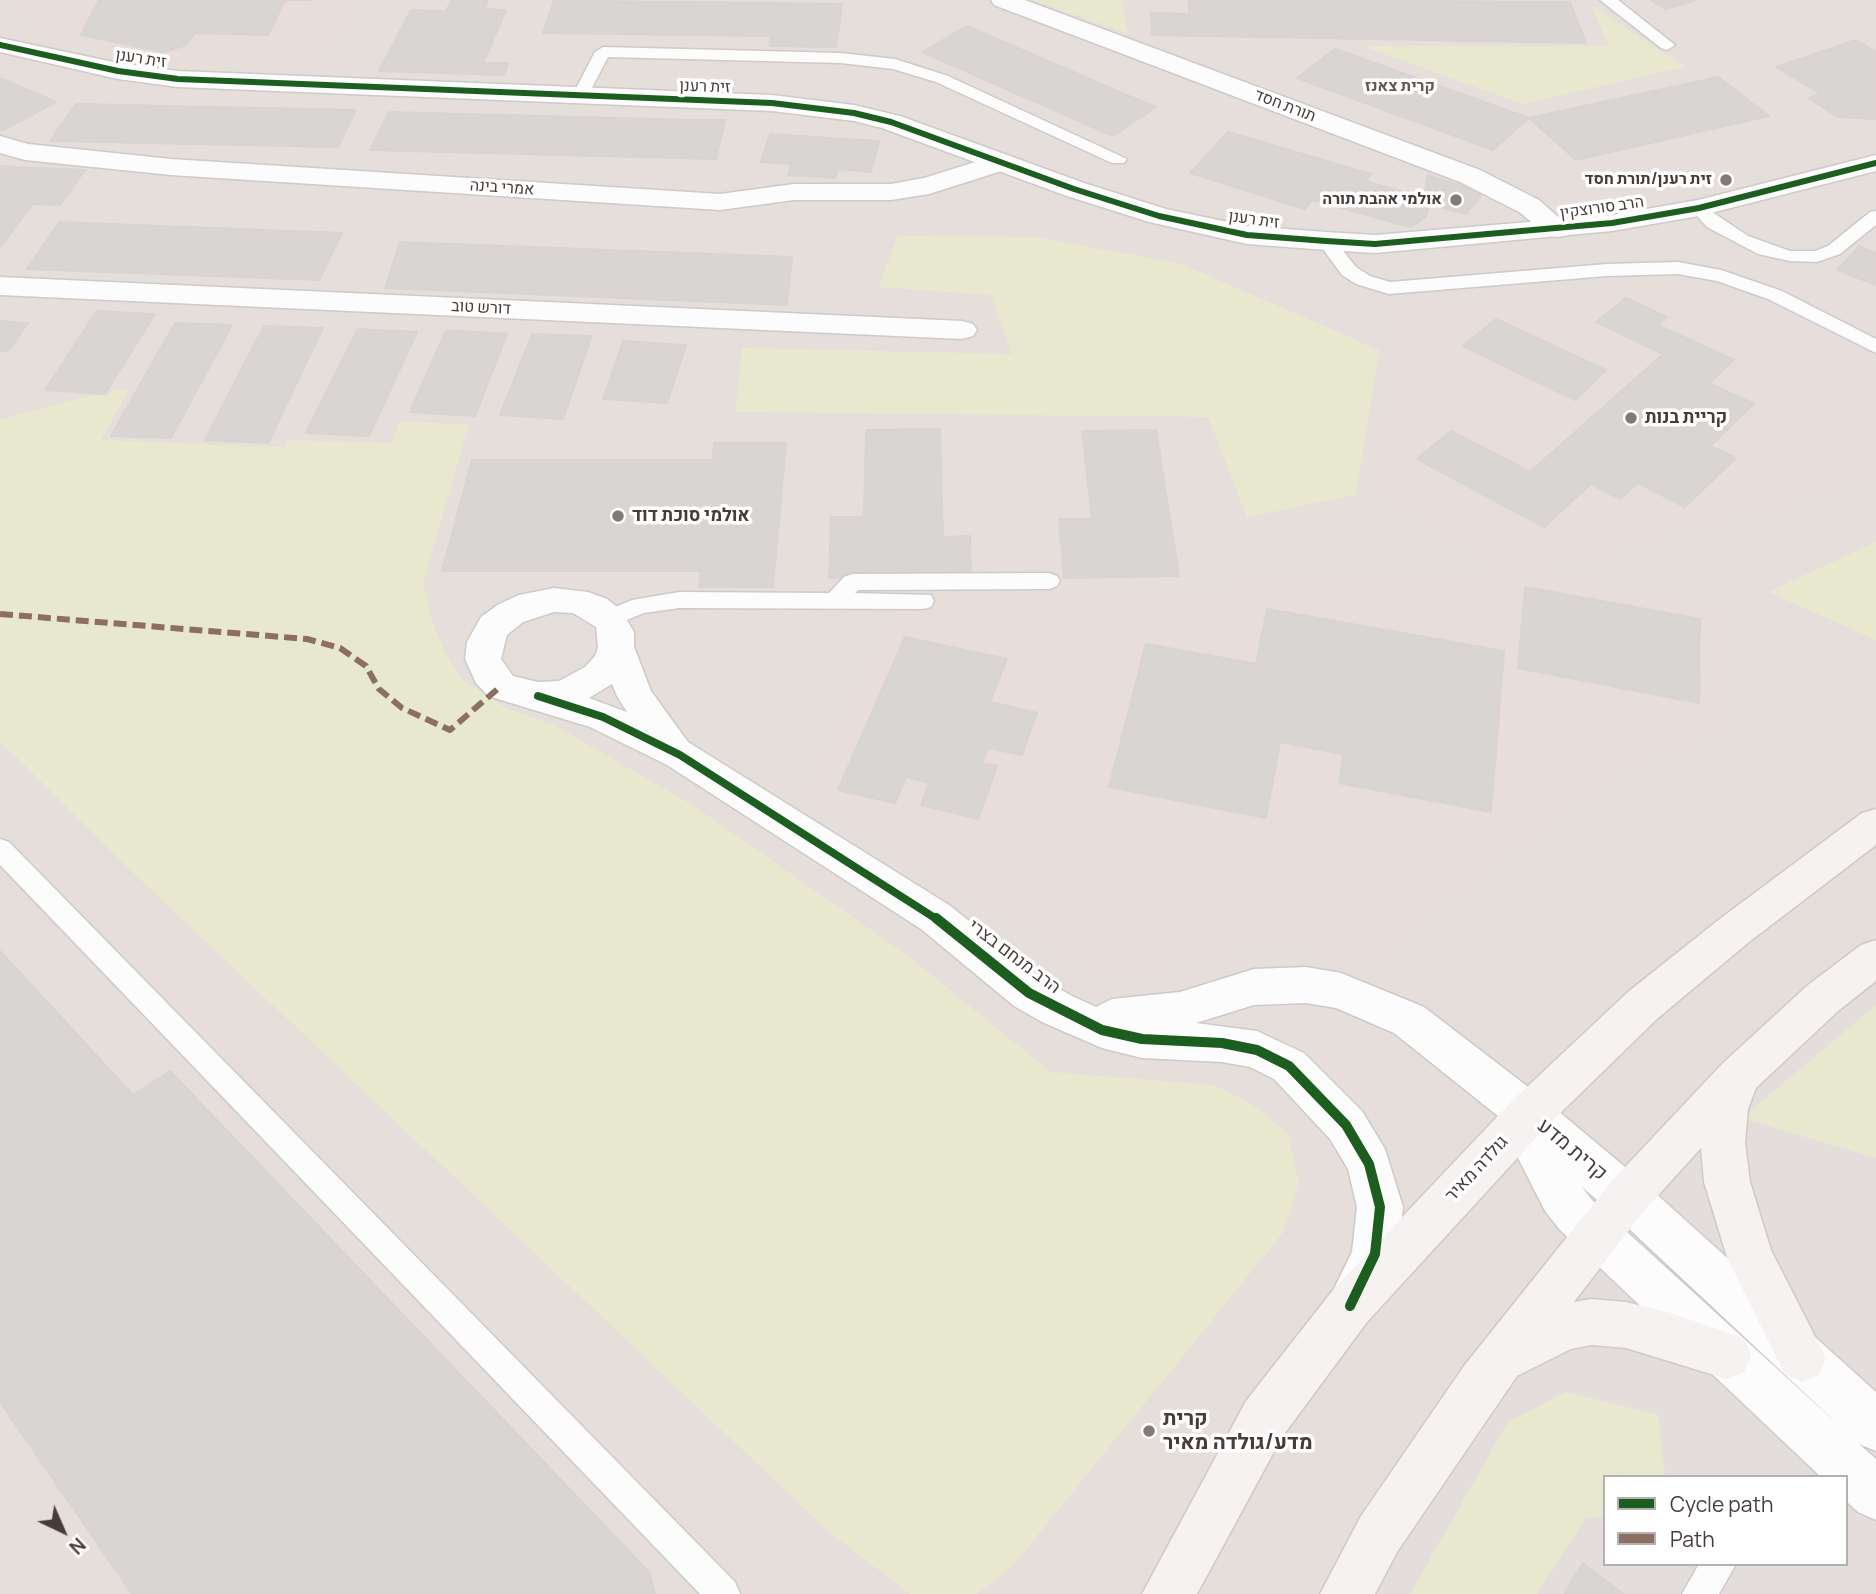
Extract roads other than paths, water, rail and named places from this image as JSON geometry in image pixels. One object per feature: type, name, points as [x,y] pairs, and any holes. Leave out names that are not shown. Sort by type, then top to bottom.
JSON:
[{"type":"main road","name":"גולדה מאיר","points":[[1168,1594],[1264,1419],[1350,1306],[1529,1114],[1643,1005],[1735,930],[1876,824]]},
{"type":"main road","points":[[1346,1594],[1379,1534],[1481,1383],[1628,1197],[1738,1077],[1823,998],[1876,957]]},
{"type":"main road","points":[[1738,1077],[1726,1109],[1723,1143],[1727,1182],[1750,1257],[1802,1358]]},
{"type":"main road","points":[[1481,1383],[1513,1352],[1541,1336],[1565,1326],[1591,1322],[1626,1325],[1671,1336],[1727,1355]]},
{"type":"street","name":"תורת חסד","points":[[1003,0],[1470,176],[1529,206],[1558,229]]},
{"type":"street","name":"זית רענן","points":[[0,35],[65,58]]},
{"type":"street","name":"זית רענן","points":[[0,45],[118,71],[218,82],[772,103],[854,113],[891,122],[1159,216],[1248,236],[1326,241]]},
{"type":"street","name":"אמרי בינה","points":[[0,144],[25,152],[171,167],[720,202],[794,192],[891,192],[929,186],[1002,162]]},
{"type":"street","name":"הרב סורוצקין","points":[[1326,241],[1375,244],[1558,229],[1699,208],[1876,163]]},
{"type":"street","name":"דורש טוב","points":[[0,286],[962,330]]},
{"type":"street","points":[[554,600],[576,601],[595,608],[613,633],[611,662],[598,676],[581,687],[538,696],[501,685],[489,674],[483,659],[485,642],[494,626],[521,609],[554,600]]},
{"type":"street","name":"הרב מנחם בצרי","points":[[613,633],[635,696],[680,755]]},
{"type":"street","name":"הרב מנחם בצרי","points":[[538,696],[603,717],[680,755],[935,917],[1029,993],[1057,1009],[1102,1030],[1142,1039],[1222,1043],[1256,1050],[1289,1066],[1315,1089],[1346,1125],[1369,1164],[1380,1207],[1375,1254],[1350,1306]]},
{"type":"street","name":"הרב מנחם בצרי","points":[[1057,1009],[1121,1016],[1180,1010],[1254,987],[1306,985],[1341,991],[1409,1020],[1529,1114]]},
{"type":"street","name":"קרית מדע","points":[[1529,1114],[1628,1197],[1876,1426]]},
{"type":"street","name":"קרית מדע","points":[[1529,1114],[1541,1158],[1561,1196],[1596,1236],[1876,1494]]},
{"type":"lane","points":[[1608,0],[1667,45]]},
{"type":"lane","points":[[580,96],[603,52],[841,58],[881,62],[942,79],[1118,159]]},
{"type":"lane","points":[[1699,208],[1713,223],[1742,240],[1764,250],[1790,256],[1817,257],[1834,250],[1876,216]]},
{"type":"lane","points":[[1326,241],[1349,271],[1363,280],[1390,288],[1607,270],[1678,268],[1721,276],[1775,295],[1876,347]]},
{"type":"lane","points":[[835,600],[852,582],[1049,581]]},
{"type":"lane","points":[[613,633],[640,607],[679,600],[923,601]]},
{"type":"lane","points":[[0,849],[723,1594]]},
{"type":"lane","points":[[1848,1496],[1876,1503]]},
{"type":"lane","points":[[1699,1594],[1718,1566]]},
{"type":"place","name":"זית רענן/תורת חסד","points":[[1726,180]]},
{"type":"place","name":"אולמי אהבת תורה","points":[[1456,200]]},
{"type":"place","name":"קריית בנות","points":[[1631,418]]},
{"type":"place","name":"אולמי סוכת דוד","points":[[618,516]]},
{"type":"place","name":"קרית מדע/גולדה מאיר","points":[[1149,1431]]},
{"type":"district","name":"קרית צאנז","points":[[1400,87]]}]
